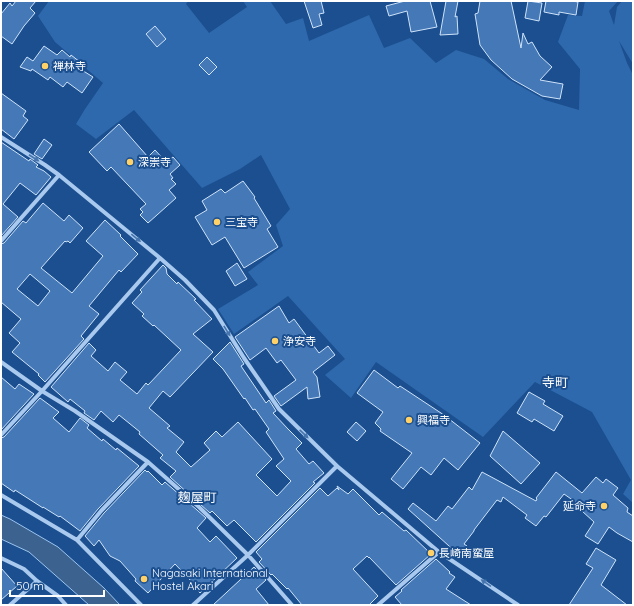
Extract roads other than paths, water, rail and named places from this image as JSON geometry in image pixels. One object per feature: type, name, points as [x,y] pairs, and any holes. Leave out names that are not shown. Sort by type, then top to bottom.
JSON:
[{"type":"street","points":[[1,137],[45,165],[185,280],[214,310],[244,358],[279,409],[337,466],[439,552],[518,605]]},
{"type":"street","points":[[1,241],[58,176]]},
{"type":"street","points":[[1,435],[160,258]]},
{"type":"street","points":[[1,362],[148,462],[199,507],[248,555],[292,605]]},
{"type":"street","points":[[77,540],[101,511],[148,462]]},
{"type":"street","points":[[193,605],[248,555],[337,466]]},
{"type":"street","points":[[1,495],[77,540],[141,605]]},
{"type":"street","points":[[378,605],[439,552]]},
{"type":"street","points":[[1,558],[24,569],[37,581],[58,596],[66,605]]},
{"type":"street","points":[[10,605],[37,581]]},
{"type":"place","name":"禅林寺","points":[[45,66]]},
{"type":"place","name":"深崇寺","points":[[130,162]]},
{"type":"place","name":"三宝寺","points":[[217,222]]},
{"type":"place","name":"浄安寺","points":[[275,341]]},
{"type":"place","name":"興福寺","points":[[409,420]]},
{"type":"place","name":"延命寺","points":[[604,506]]},
{"type":"place","name":"長崎南蛮屋","points":[[431,553]]},
{"type":"place","name":"Nagasaki International Hostel Akari","points":[[144,579]]},
{"type":"district","name":"寺町","points":[[555,382]]},
{"type":"district","name":"麹屋町","points":[[197,497]]}]
